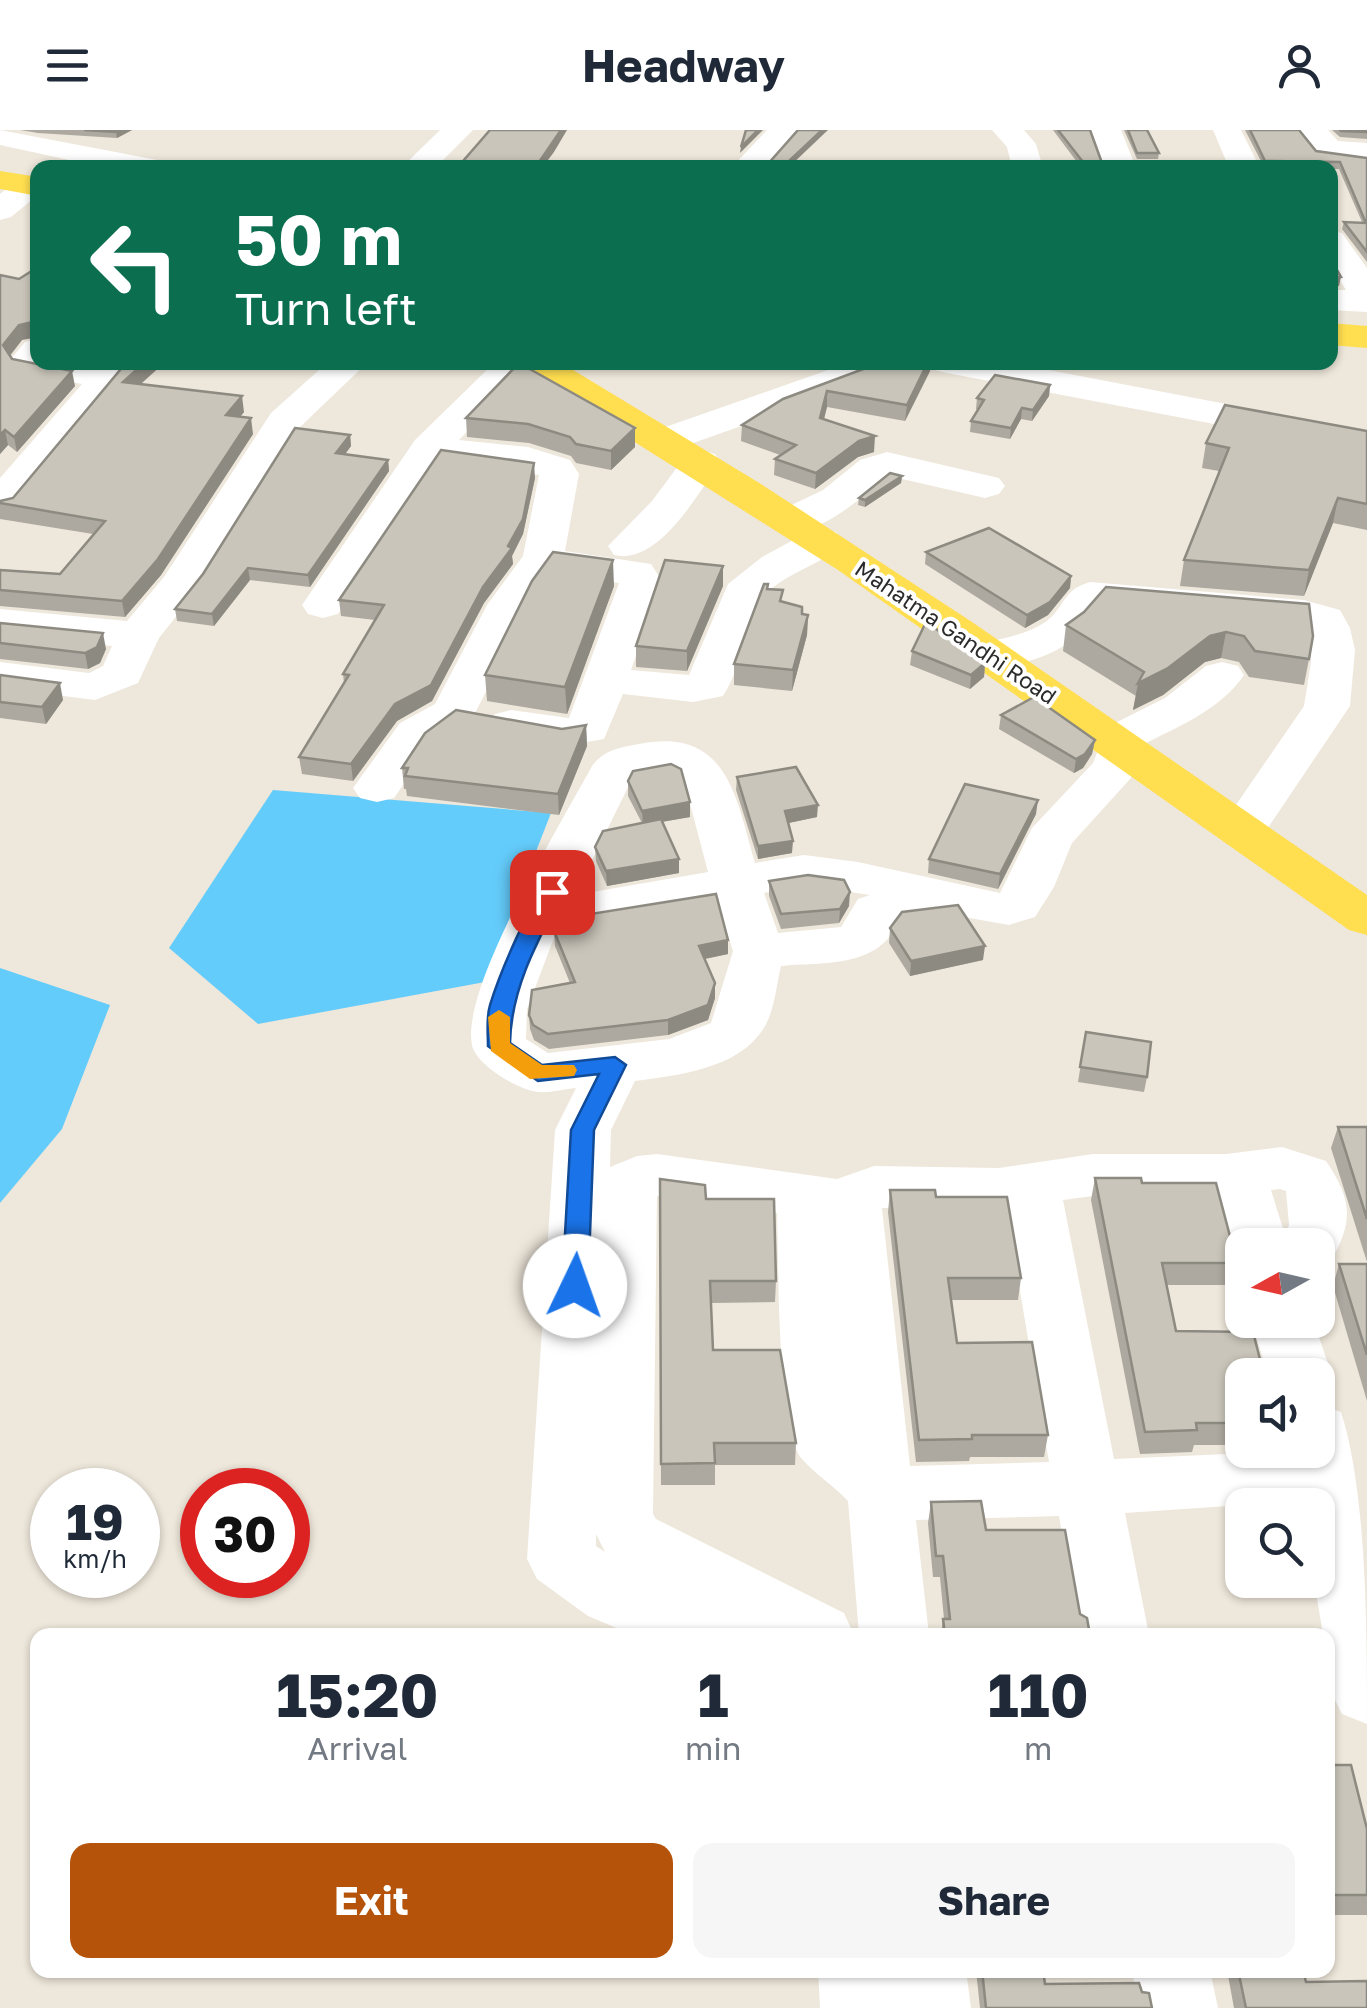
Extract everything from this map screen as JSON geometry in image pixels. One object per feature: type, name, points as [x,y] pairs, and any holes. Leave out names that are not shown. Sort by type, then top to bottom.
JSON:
[{"type":"main road","points":[[1338,335],[1367,337]]},
{"type":"main road","name":"Mahatma Gandhi Road","points":[[546,370],[807,531],[990,654],[1367,919]]},
{"type":"street","points":[[425,160],[458,130]]},
{"type":"street","points":[[754,160],[784,130]]},
{"type":"street","points":[[1008,130],[1021,144],[1026,160]]},
{"type":"street","points":[[1106,130],[1119,160]]},
{"type":"street","points":[[1312,130],[1329,150],[1367,152]]},
{"type":"street","points":[[1227,132],[1241,160]]},
{"type":"street","points":[[0,136],[114,160]]},
{"type":"street","points":[[0,210],[22,184]]},
{"type":"street","points":[[1338,253],[1358,272],[1367,302],[1338,300]]},
{"type":"street","points":[[0,503],[16,464],[107,377],[76,370]]},
{"type":"street","points":[[0,675],[95,687],[122,674],[138,635],[181,584],[284,422],[341,370]]},
{"type":"street","points":[[323,604],[429,448],[508,370]]},
{"type":"street","points":[[629,546],[666,510],[683,451],[869,370]]},
{"type":"street","points":[[990,370],[1367,442]]},
{"type":"street","points":[[429,448],[528,459],[556,468],[543,561]]},
{"type":"street","points":[[634,683],[693,689],[707,686],[743,593],[777,566],[837,498],[874,468],[887,464],[986,486]]},
{"type":"street","points":[[377,788],[421,725],[454,713],[564,732],[588,729],[641,581],[636,573],[543,561],[535,564],[516,590],[454,713]]},
{"type":"street","points":[[990,654],[1043,641],[1057,633],[1090,596],[1304,613],[1325,619],[1331,636],[1332,692],[1327,706],[1242,831]]},
{"type":"street","points":[[0,622],[138,635]]},
{"type":"street","points":[[541,918],[804,870],[1000,910],[1017,906],[1049,838],[1114,768],[1119,744],[1181,708],[1222,675]]},
{"type":"street","points":[[666,756],[700,767],[707,778],[734,880],[759,951],[741,1020],[730,1036],[675,1057],[538,1073],[499,1046],[500,1009],[526,942],[615,766],[630,757],[666,756]]},
{"type":"street","points":[[759,951],[855,942],[870,927],[876,910],[948,899]]},
{"type":"street","points":[[615,1065],[583,1130],[561,1560],[612,1595],[691,1628]]},
{"type":"street","points":[[804,1628],[632,1539],[620,1514],[627,1184],[637,1177],[657,1175],[829,1199],[874,1186],[1031,1187],[1059,1178],[1093,1175],[1237,1174],[1282,1168],[1306,1176],[1315,1190],[1318,1228]]},
{"type":"street","points":[[1237,1174],[1253,1228]]},
{"type":"street","points":[[1031,1187],[1113,1628]]},
{"type":"street","points":[[829,1199],[816,1385],[824,1440],[850,1460],[882,1494],[893,1628]]},
{"type":"street","points":[[882,1494],[1089,1488],[1225,1467]]},
{"type":"street","points":[[1327,1468],[1367,1692]]},
{"type":"street","points":[[858,1978],[860,2008]]},
{"type":"street","points":[[928,1978],[931,2008]]},
{"type":"street","points":[[1172,1978],[1178,2008]]},
{"type":"water","points":[[273,790],[551,813],[485,982],[258,1024],[169,948]]},
{"type":"water","points":[[0,968],[110,1005],[62,1129],[0,1203]]},
{"type":"building","points":[[490,130],[561,130],[540,160],[464,160]]},
{"type":"building","points":[[746,130],[758,130],[741,147]]},
{"type":"building","points":[[798,130],[822,130],[790,160],[771,160]]},
{"type":"building","points":[[1058,130],[1090,130],[1101,160],[1081,160]]},
{"type":"building","points":[[1128,130],[1147,130],[1159,153],[1137,153]]},
{"type":"building","points":[[1250,130],[1299,130],[1316,151],[1367,158],[1367,252],[1344,222],[1366,223],[1338,160],[1265,160]]},
{"type":"building","points":[[30,272],[30,323],[19,325],[3,345],[12,359],[30,363],[30,370],[72,371],[14,437],[5,430],[0,435],[0,275],[19,279]]},
{"type":"building","points":[[120,370],[136,370],[123,382],[242,396],[226,415],[251,418],[158,559],[122,601],[0,590],[0,570],[60,574],[105,521],[0,503],[13,498]]},
{"type":"building","points":[[512,370],[531,370],[635,428],[611,451],[576,444],[570,437],[528,424],[466,418]]},
{"type":"building","points":[[861,370],[924,370],[907,405],[827,391],[820,418],[875,436],[859,441],[816,473],[775,459],[796,445],[742,425],[783,399]]},
{"type":"building","points":[[995,375],[1050,385],[1033,410],[1022,408],[1011,428],[971,421],[984,400],[977,398]]},
{"type":"building","points":[[1225,405],[1367,431],[1367,504],[1338,498],[1309,570],[1184,560],[1229,448],[1206,443]]},
{"type":"building","points":[[295,428],[350,435],[336,453],[388,460],[308,575],[248,568],[212,614],[175,609],[203,574]]},
{"type":"building","points":[[441,450],[534,463],[523,519],[508,546],[512,548],[483,587],[431,685],[395,704],[351,764],[299,757],[349,675],[343,674],[384,605],[339,600]]},
{"type":"building","points":[[890,473],[902,476],[865,500],[859,498]]},
{"type":"building","points":[[989,528],[1071,576],[1050,602],[1027,615],[926,552]]},
{"type":"building","points":[[553,552],[613,560],[565,687],[485,675],[532,581]]},
{"type":"building","points":[[665,560],[723,566],[687,651],[636,646]]},
{"type":"building","points":[[764,584],[768,584],[767,589],[783,590],[780,601],[802,607],[802,614],[808,615],[793,670],[734,664]]},
{"type":"building","points":[[1106,587],[1309,604],[1313,636],[1309,659],[1255,651],[1244,636],[1226,632],[1210,636],[1168,668],[1138,683],[1144,672],[1066,625]]},
{"type":"building","points":[[926,622],[985,663],[971,675],[912,651]]},
{"type":"building","points":[[0,623],[103,633],[97,647],[85,653],[0,643]]},
{"type":"building","points":[[0,675],[60,683],[42,707],[0,702]]},
{"type":"building","points":[[1034,697],[1095,740],[1085,754],[1076,759],[1001,715]]},
{"type":"building","points":[[456,710],[562,729],[586,725],[558,794],[405,776],[408,768],[402,768],[425,733]]},
{"type":"building","points":[[671,764],[681,769],[690,802],[642,811],[628,781],[633,771]]},
{"type":"building","points":[[796,767],[818,805],[785,811],[793,841],[758,846],[737,777]]},
{"type":"building","points":[[965,784],[1038,800],[1000,874],[929,859]]},
{"type":"building","points":[[661,819],[679,859],[606,871],[595,847],[603,831]]},
{"type":"building","points":[[808,875],[844,880],[850,892],[840,909],[781,914],[769,881]]},
{"type":"building","points":[[716,894],[728,940],[699,946],[715,983],[708,1005],[668,1020],[548,1034],[533,1025],[529,1015],[532,990],[575,982],[554,931],[559,919]]},
{"type":"building","points":[[958,905],[985,946],[911,961],[890,928],[902,912]]},
{"type":"building","points":[[1086,1032],[1151,1042],[1147,1077],[1080,1067]]},
{"type":"building","points":[[1338,1127],[1367,1127],[1367,1219]]},
{"type":"building","points":[[1095,1178],[1141,1178],[1142,1183],[1216,1183],[1228,1228],[1225,1263],[1162,1263],[1176,1331],[1225,1332],[1225,1338],[1255,1338],[1260,1358],[1225,1358],[1225,1423],[1196,1423],[1197,1430],[1145,1432]]},
{"type":"building","points":[[660,1179],[705,1185],[706,1199],[774,1199],[776,1281],[710,1281],[713,1350],[780,1350],[796,1443],[714,1443],[715,1463],[661,1464]]},
{"type":"building","points":[[890,1190],[935,1190],[936,1197],[1007,1197],[1021,1278],[948,1278],[957,1343],[1032,1342],[1048,1435],[919,1440]]},
{"type":"building","points":[[1339,1264],[1367,1264],[1367,1355]]},
{"type":"building","points":[[981,1501],[986,1530],[1065,1530],[1080,1614],[1087,1618],[1089,1628],[944,1628],[943,1619],[950,1619],[943,1556],[936,1556],[931,1502]]},
{"type":"building","points":[[1335,1765],[1351,1765],[1367,1829],[1367,1895],[1335,1895]]},
{"type":"building","points":[[983,1978],[1044,1978],[1045,1984],[1139,1983],[1142,1992],[1149,1993],[1152,2008],[986,2008]]},
{"type":"building","points":[[1240,1978],[1367,1981],[1367,2008],[1246,2008]]},
{"type":"slow traffic","points":[[499,1017],[499,1046],[538,1073],[566,1070]]},
{"type":"route","points":[[552,892],[526,942],[500,1009],[499,1046],[538,1073],[615,1065],[583,1130],[575,1286]]}]
